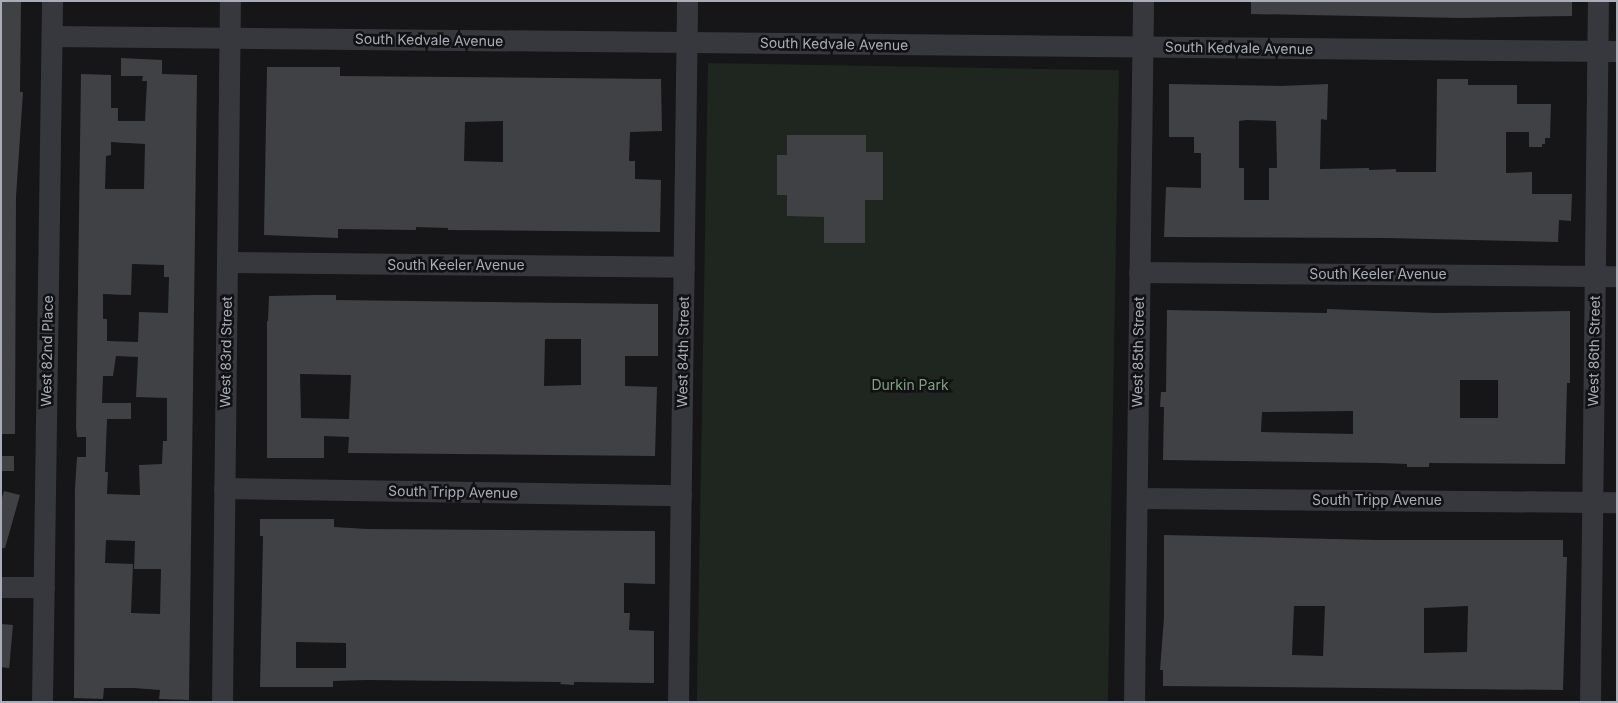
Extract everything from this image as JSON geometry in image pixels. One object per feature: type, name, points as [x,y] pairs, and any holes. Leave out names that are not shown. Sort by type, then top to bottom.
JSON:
[{"type":"street","name":"West 82nd Place","points":[[42,702],[52,1]]},
{"type":"street","name":"West 83rd Street","points":[[222,702],[230,1]]},
{"type":"street","name":"West 84th Street","points":[[678,702],[687,1]]},
{"type":"street","name":"West 85th Street","points":[[1134,702],[1142,1]]},
{"type":"street","name":"West 86th Street","points":[[1590,702],[1595,276],[1607,51],[1598,1]]},
{"type":"street","name":"South Kedvale Avenue","points":[[52,36],[1607,51]]},
{"type":"street","name":"South Keeler Avenue","points":[[227,262],[684,267]]},
{"type":"street","name":"South Keeler Avenue","points":[[1139,272],[1617,276]]},
{"type":"street","name":"South Tripp Avenue","points":[[224,488],[681,495]]},
{"type":"street","name":"South Tripp Avenue","points":[[1136,498],[1617,502]]},
{"type":"street","points":[[1,587],[44,587]]},
{"type":"green space","name":"Durkin Park","points":[[708,63],[1119,70],[1108,702],[697,702]]},
{"type":"building","points":[[1251,1],[1572,1],[1572,16],[1461,18],[1251,14]]},
{"type":"building","points":[[1,2],[21,2],[20,92],[23,92],[16,197],[15,434],[1,434]]},
{"type":"building","points":[[121,58],[162,60],[162,74],[197,75],[189,700],[159,699],[160,690],[134,688],[104,688],[103,699],[74,698],[75,488],[77,457],[86,457],[86,437],[77,437],[76,427],[81,74],[111,75],[111,108],[118,108],[118,121],[145,121],[147,81],[142,81],[143,76],[121,76]],"holes":[[[111,142],[145,144],[144,189],[105,189],[106,156],[111,155]],[[132,264],[164,265],[164,277],[169,277],[168,313],[139,312],[138,342],[107,341],[107,319],[103,319],[103,294],[131,295]],[[116,356],[138,357],[136,397],[167,398],[167,441],[163,441],[162,464],[139,465],[140,495],[107,494],[108,472],[105,472],[107,419],[131,419],[131,403],[102,403],[103,376],[113,376]],[[106,540],[135,541],[134,569],[161,569],[160,614],[131,613],[133,564],[105,563]]]},
{"type":"building","points":[[267,67],[340,67],[340,76],[661,79],[662,131],[630,132],[629,161],[635,161],[635,179],[661,180],[660,232],[448,230],[448,228],[416,227],[416,230],[338,229],[338,238],[264,235]],"holes":[[[503,121],[503,162],[464,161],[465,122]]]},
{"type":"building","points":[[1437,79],[1468,79],[1468,85],[1517,85],[1517,104],[1551,104],[1550,138],[1545,138],[1545,144],[1542,144],[1542,147],[1529,147],[1529,132],[1506,132],[1506,173],[1532,172],[1532,194],[1572,194],[1571,221],[1559,220],[1558,242],[1387,238],[1164,237],[1166,187],[1201,188],[1201,153],[1194,153],[1194,137],[1169,137],[1169,84],[1281,86],[1328,84],[1327,120],[1321,119],[1320,169],[1369,168],[1369,170],[1396,169],[1396,172],[1436,172]],"holes":[[[1239,121],[1276,121],[1277,168],[1269,168],[1269,200],[1244,200],[1244,168],[1239,168]]]},
{"type":"building","points":[[787,135],[866,135],[866,152],[883,152],[883,200],[865,200],[865,243],[824,243],[824,217],[787,216],[787,195],[777,195],[777,155],[787,155]]},
{"type":"building","points":[[336,295],[336,300],[658,304],[658,356],[625,356],[625,386],[657,387],[655,456],[348,453],[349,437],[324,436],[324,458],[267,458],[267,321],[269,296]],"holes":[[[545,339],[581,339],[581,385],[544,386]],[[300,374],[351,375],[349,419],[301,418]]]},
{"type":"building","points":[[1327,309],[1436,313],[1570,311],[1570,383],[1567,383],[1565,464],[1429,463],[1429,467],[1407,467],[1407,464],[1381,463],[1163,460],[1164,407],[1160,407],[1161,392],[1166,392],[1167,310],[1327,313]],"holes":[[[1460,380],[1498,380],[1498,418],[1460,418]],[[1353,411],[1353,434],[1261,432],[1262,412]]]},
{"type":"building","points":[[1,456],[14,456],[14,471],[1,471]]},
{"type":"building","points":[[4,491],[20,495],[5,548],[1,548],[1,501]]},
{"type":"building","points":[[260,519],[334,519],[334,527],[367,529],[655,531],[655,584],[624,583],[624,613],[630,613],[629,630],[654,631],[654,683],[574,682],[574,685],[560,684],[561,682],[366,680],[333,681],[333,687],[260,687],[263,536],[260,536]],"holes":[[[296,642],[346,643],[346,668],[296,668]]]},
{"type":"building","points":[[1164,535],[1376,540],[1563,540],[1563,557],[1567,557],[1563,690],[1163,686],[1163,670],[1160,670],[1164,617]],"holes":[[[1294,606],[1325,606],[1323,656],[1292,655]],[[1468,606],[1467,652],[1424,653],[1424,608]]]},
{"type":"building","points":[[1,624],[13,625],[9,668],[1,667]]}]
